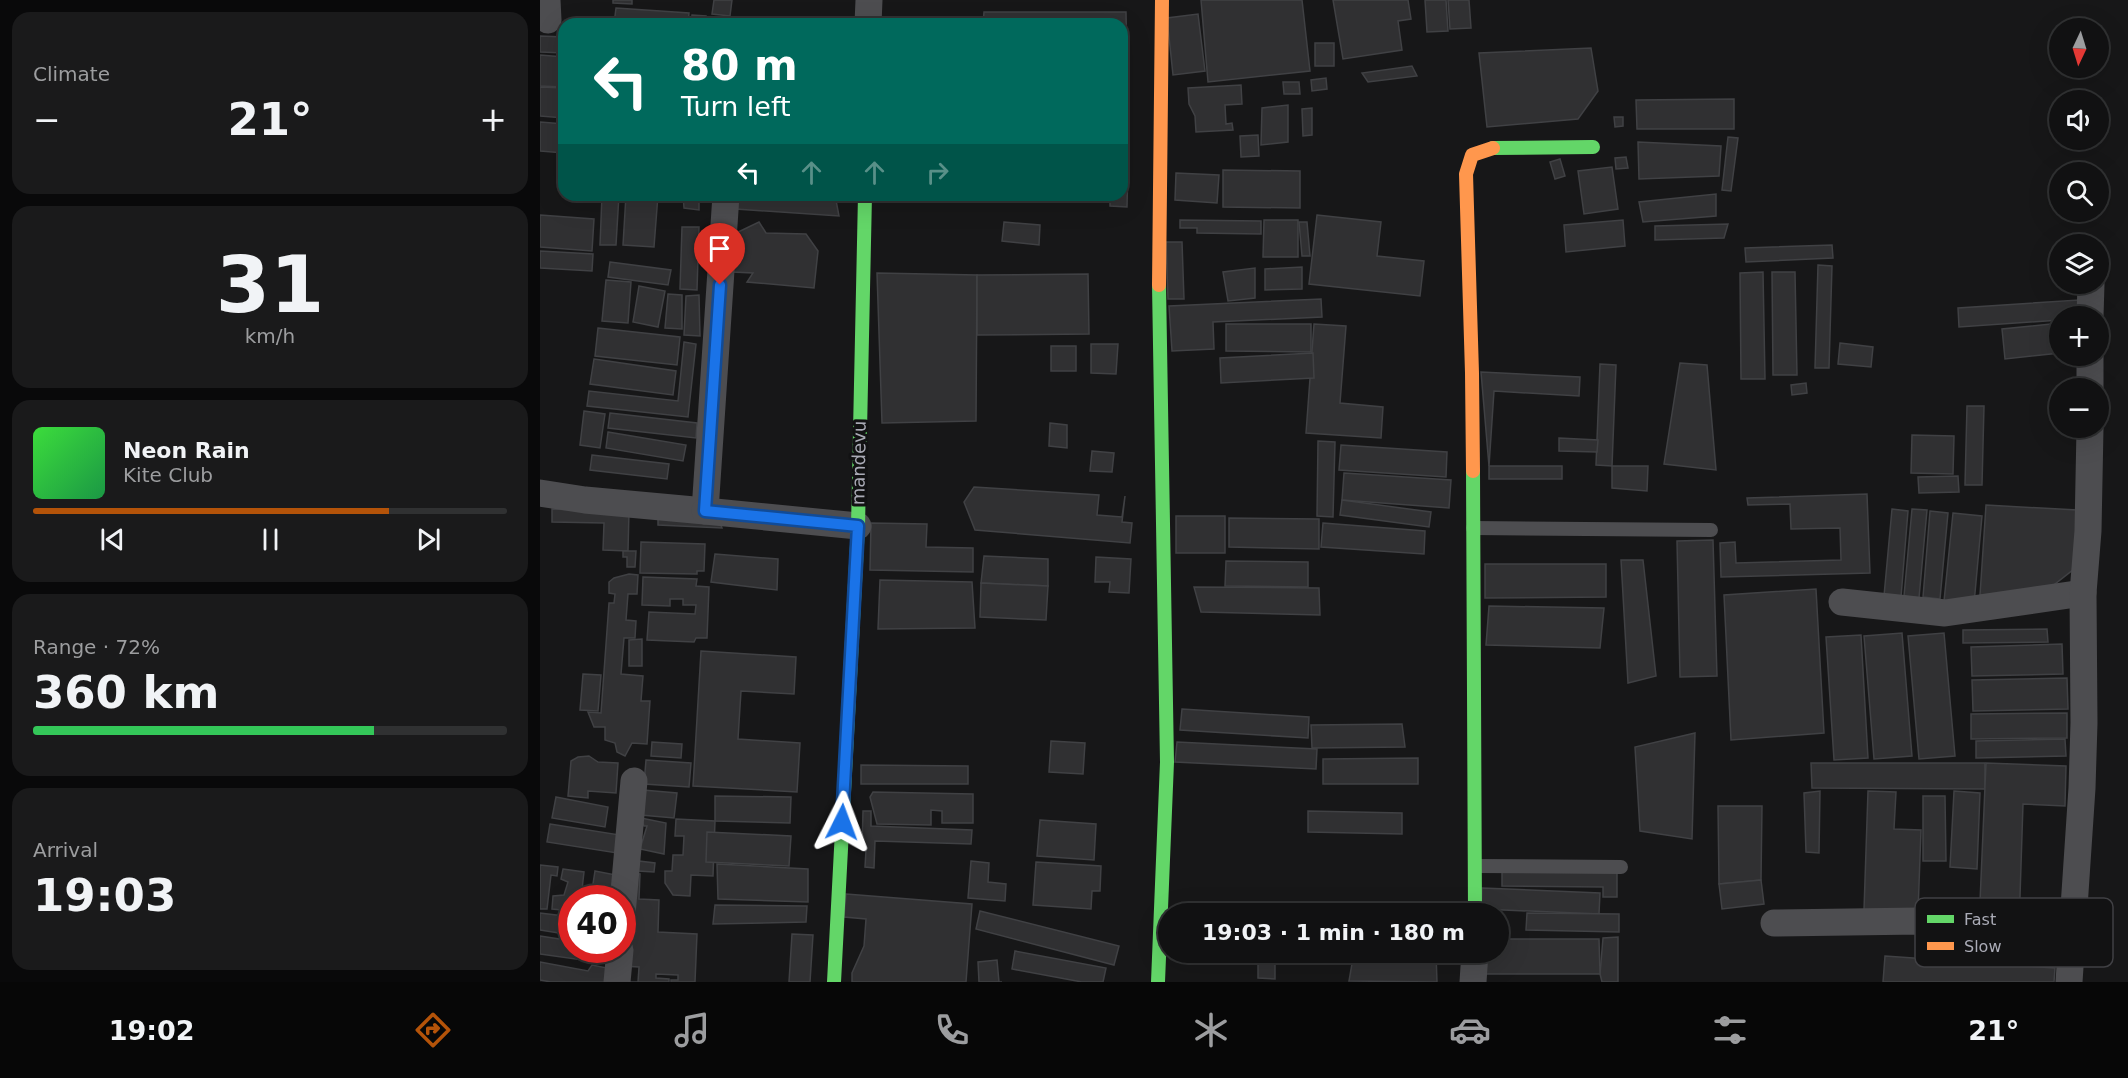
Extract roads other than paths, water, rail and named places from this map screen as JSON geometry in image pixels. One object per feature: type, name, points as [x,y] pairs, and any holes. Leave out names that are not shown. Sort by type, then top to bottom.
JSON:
[{"type":"street","points":[[868,18],[869,0]]},
{"type":"street","points":[[1158,982],[1167,762],[1159,329],[1162,0]]},
{"type":"street","points":[[1475,903],[1472,373],[1466,174],[1472,156],[1492,148],[1593,147]]},
{"type":"street","points":[[705,511],[726,201]]},
{"type":"street","name":"mandevu","points":[[834,982],[858,526],[865,201]]},
{"type":"street","points":[[2074,898],[2082,788],[2083,593],[2089,499],[2090,438]]},
{"type":"street","points":[[540,493],[585,500],[858,526]]},
{"type":"street","points":[[1842,602],[1946,613],[2083,593]]},
{"type":"street","points":[[625,885],[634,781]]},
{"type":"street","points":[[1774,922],[1915,921]]},
{"type":"street","points":[[617,982],[619,963]]},
{"type":"street","points":[[1473,982],[1474,963]]},
{"type":"street","points":[[2069,982],[2070,967]]},
{"type":"lane","points":[[1473,528],[1712,530]]},
{"type":"lane","points":[[1475,866],[1621,867]]}]
